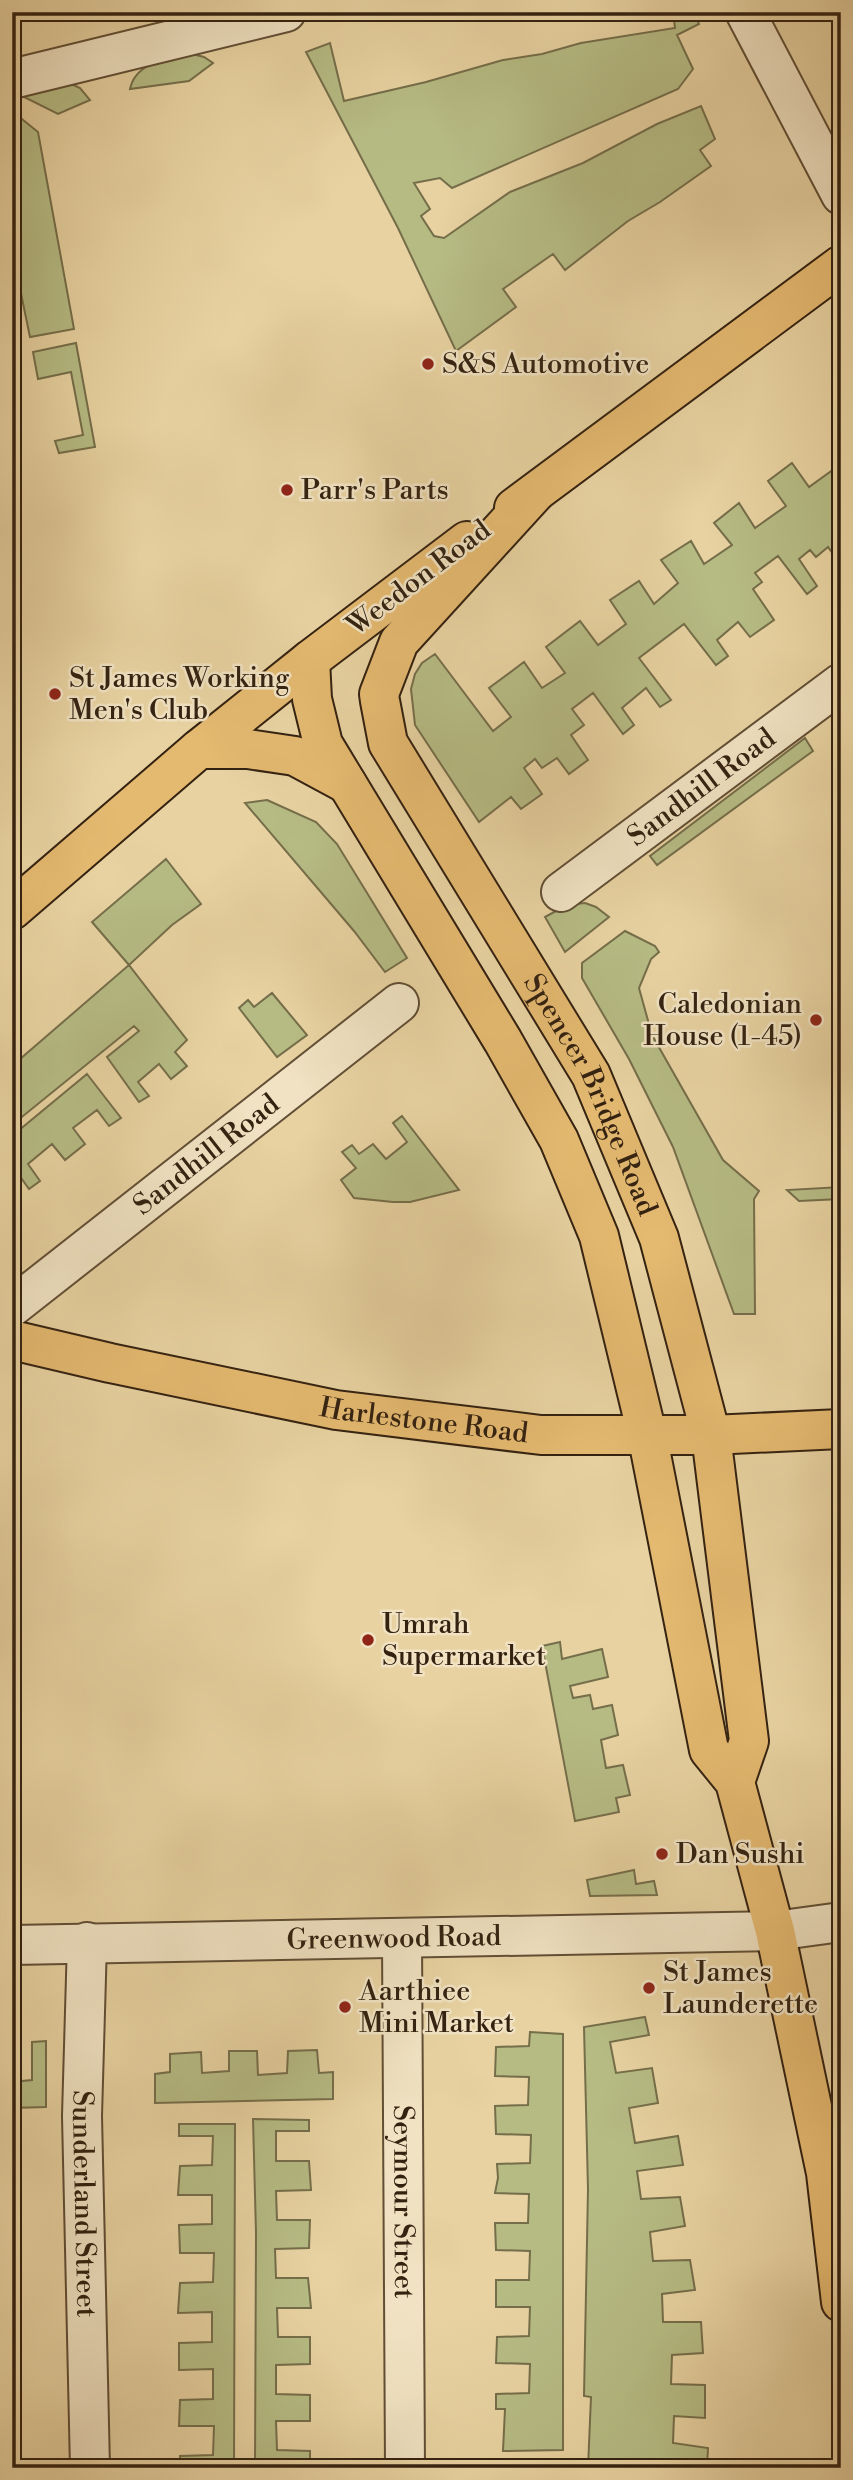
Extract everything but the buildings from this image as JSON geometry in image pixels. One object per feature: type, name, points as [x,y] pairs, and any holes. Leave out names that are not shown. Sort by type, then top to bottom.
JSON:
[{"type":"main road","name":"Weedon Road","points":[[12,910],[199,750],[310,660],[841,265]]},
{"type":"main road","name":"Spencer Bridge Road","points":[[534,494],[399,642],[379,694],[388,743],[592,1075],[659,1238],[711,1435],[749,1741],[736,1782]]},
{"type":"main road","name":"Spencer Bridge Road","points":[[310,660],[312,699],[323,744],[503,1041],[559,1140],[599,1236],[647,1434],[709,1749],[736,1782],[775,1931],[826,2173],[841,2302]]},
{"type":"main road","points":[[199,750],[248,749],[295,757],[347,784]]},
{"type":"main road","name":"Harlestone Road","points":[[12,1340],[336,1410],[541,1435],[711,1435],[841,1430]]},
{"type":"street","points":[[12,79],[286,12]]},
{"type":"street","points":[[745,12],[841,195]]},
{"type":"street","name":"Sandhill Road","points":[[561,892],[841,683]]},
{"type":"street","name":"Sandhill Road","points":[[12,1307],[399,1003]]},
{"type":"street","name":"Greenwood Road","points":[[12,1945],[775,1931],[841,1922]]},
{"type":"street","name":"Seymour Street","points":[[402,1938],[405,2468]]},
{"type":"street","name":"Sunderland Street","points":[[87,1942],[82,2116],[90,2468]]},
{"type":"green space","points":[[673,12],[694,12],[699,24],[677,35],[693,69],[678,89],[452,188],[440,178],[414,183],[430,209],[421,216],[434,236],[444,238],[510,192],[583,163],[657,124],[701,106],[715,139],[700,150],[711,166],[628,221],[565,270],[553,254],[503,289],[516,307],[456,351],[398,228],[306,52],[330,43],[344,101],[503,60],[542,54],[581,43],[675,28]]},
{"type":"green space","points":[[192,54],[213,63],[189,81],[130,89],[133,80],[146,67],[163,60]]},
{"type":"green space","points":[[67,82],[80,88],[90,100],[58,114],[22,96]]},
{"type":"green space","points":[[12,111],[38,132],[74,329],[30,337],[12,250]]},
{"type":"green space","points":[[76,343],[95,447],[59,453],[55,441],[83,435],[71,372],[38,379],[33,352]]},
{"type":"green space","points":[[792,463],[809,487],[841,464],[841,565],[828,547],[816,557],[810,550],[799,559],[817,586],[807,594],[778,556],[755,573],[762,582],[753,589],[774,620],[750,637],[738,622],[717,640],[728,656],[716,665],[684,624],[639,658],[671,700],[660,707],[646,688],[622,708],[634,725],[623,734],[593,693],[572,709],[584,725],[571,735],[588,760],[569,774],[557,758],[542,768],[535,759],[524,768],[542,794],[521,809],[511,797],[479,822],[415,725],[411,689],[415,674],[422,663],[435,654],[493,731],[511,717],[489,688],[524,662],[542,688],[565,673],[546,647],[580,621],[598,645],[626,624],[610,600],[639,581],[654,604],[678,583],[661,560],[691,541],[704,564],[732,545],[714,523],[739,503],[755,528],[786,506],[768,481]]},
{"type":"green space","points":[[805,738],[813,751],[657,865],[650,856]]},
{"type":"green space","points":[[267,800],[316,822],[337,844],[407,958],[385,972],[354,931],[245,803]]},
{"type":"green space","points":[[166,859],[201,904],[172,925],[129,965],[92,922]]},
{"type":"green space","points":[[585,903],[609,917],[565,952],[545,917],[567,905]]},
{"type":"green space","points":[[625,931],[655,946],[659,952],[651,959],[639,988],[652,1035],[723,1160],[759,1191],[754,1199],[755,1314],[734,1314],[673,1147],[629,1059],[582,978],[582,963]]},
{"type":"green space","points":[[129,965],[187,1040],[175,1052],[187,1066],[171,1079],[159,1064],[138,1082],[149,1096],[139,1102],[107,1057],[139,1031],[134,1026],[12,1125],[12,1066]]},
{"type":"green space","points":[[272,993],[307,1035],[277,1057],[239,1008],[248,1000],[254,1007]]},
{"type":"green space","points":[[87,1074],[121,1118],[109,1126],[97,1110],[73,1128],[85,1144],[65,1160],[52,1144],[28,1164],[40,1181],[29,1189],[12,1165],[12,1136]]},
{"type":"green space","points":[[402,1116],[459,1190],[410,1202],[354,1198],[341,1180],[356,1168],[342,1152],[352,1145],[359,1154],[373,1144],[386,1159],[407,1142],[393,1123]]},
{"type":"green space","points":[[841,1187],[841,1199],[799,1201],[787,1190]]},
{"type":"green space","points":[[560,1642],[562,1659],[602,1649],[608,1677],[570,1686],[573,1698],[590,1695],[593,1709],[612,1705],[618,1735],[601,1740],[606,1768],[623,1765],[630,1795],[616,1798],[619,1812],[575,1821],[542,1646]]},
{"type":"green space","points":[[634,1870],[636,1884],[654,1881],[657,1895],[590,1896],[587,1880]]},
{"type":"green space","points":[[645,2017],[649,2035],[610,2042],[616,2073],[652,2068],[658,2103],[629,2108],[635,2143],[678,2136],[683,2165],[637,2171],[641,2199],[680,2197],[685,2226],[650,2232],[653,2261],[690,2260],[695,2290],[662,2294],[663,2322],[701,2322],[703,2353],[672,2355],[671,2384],[705,2385],[705,2418],[674,2416],[673,2443],[708,2448],[707,2468],[588,2468],[591,2397],[584,2396],[588,2189],[584,2027]]},
{"type":"green space","points":[[530,2032],[563,2034],[563,2450],[503,2451],[505,2409],[496,2409],[496,2394],[529,2393],[530,2364],[496,2363],[497,2337],[529,2336],[530,2307],[496,2307],[496,2280],[529,2280],[530,2251],[496,2250],[495,2223],[528,2223],[529,2194],[495,2193],[497,2164],[530,2163],[531,2135],[496,2134],[495,2106],[528,2105],[529,2077],[495,2076],[496,2047],[529,2046]]},
{"type":"green space","points":[[46,2041],[46,2107],[12,2108],[12,2082],[32,2080],[32,2042]]},
{"type":"green space","points":[[317,2050],[319,2073],[333,2072],[333,2099],[155,2103],[155,2074],[170,2072],[170,2054],[201,2052],[202,2073],[229,2071],[229,2051],[257,2051],[258,2075],[287,2073],[288,2051]]},
{"type":"green space","points":[[253,2119],[309,2120],[309,2131],[276,2131],[276,2161],[309,2161],[311,2190],[276,2191],[277,2220],[310,2220],[309,2248],[275,2249],[276,2278],[308,2278],[311,2308],[277,2308],[278,2337],[310,2337],[310,2364],[276,2365],[276,2394],[310,2395],[310,2421],[276,2421],[277,2450],[310,2451],[310,2468],[255,2468],[256,2233]]},
{"type":"green space","points":[[179,2124],[235,2124],[234,2468],[180,2468],[180,2456],[213,2455],[214,2426],[179,2426],[180,2400],[213,2399],[213,2369],[179,2370],[179,2343],[212,2342],[212,2312],[178,2313],[180,2283],[213,2282],[214,2253],[180,2253],[179,2225],[212,2224],[212,2195],[178,2195],[180,2166],[212,2165],[213,2136],[179,2136]]},
{"type":"place","name":"S&S Automotive","points":[[428,364]]},
{"type":"place","name":"Parr's Parts","points":[[287,490]]},
{"type":"place","name":"St James Working Men's Club","points":[[55,694]]},
{"type":"place","name":"Caledonian House (1-45)","points":[[816,1020]]},
{"type":"place","name":"Umrah Supermarket","points":[[368,1640]]},
{"type":"place","name":"Dan Sushi","points":[[662,1854]]},
{"type":"place","name":"St James Launderette","points":[[649,1988]]},
{"type":"place","name":"Aarthiee Mini Market","points":[[345,2007]]}]
